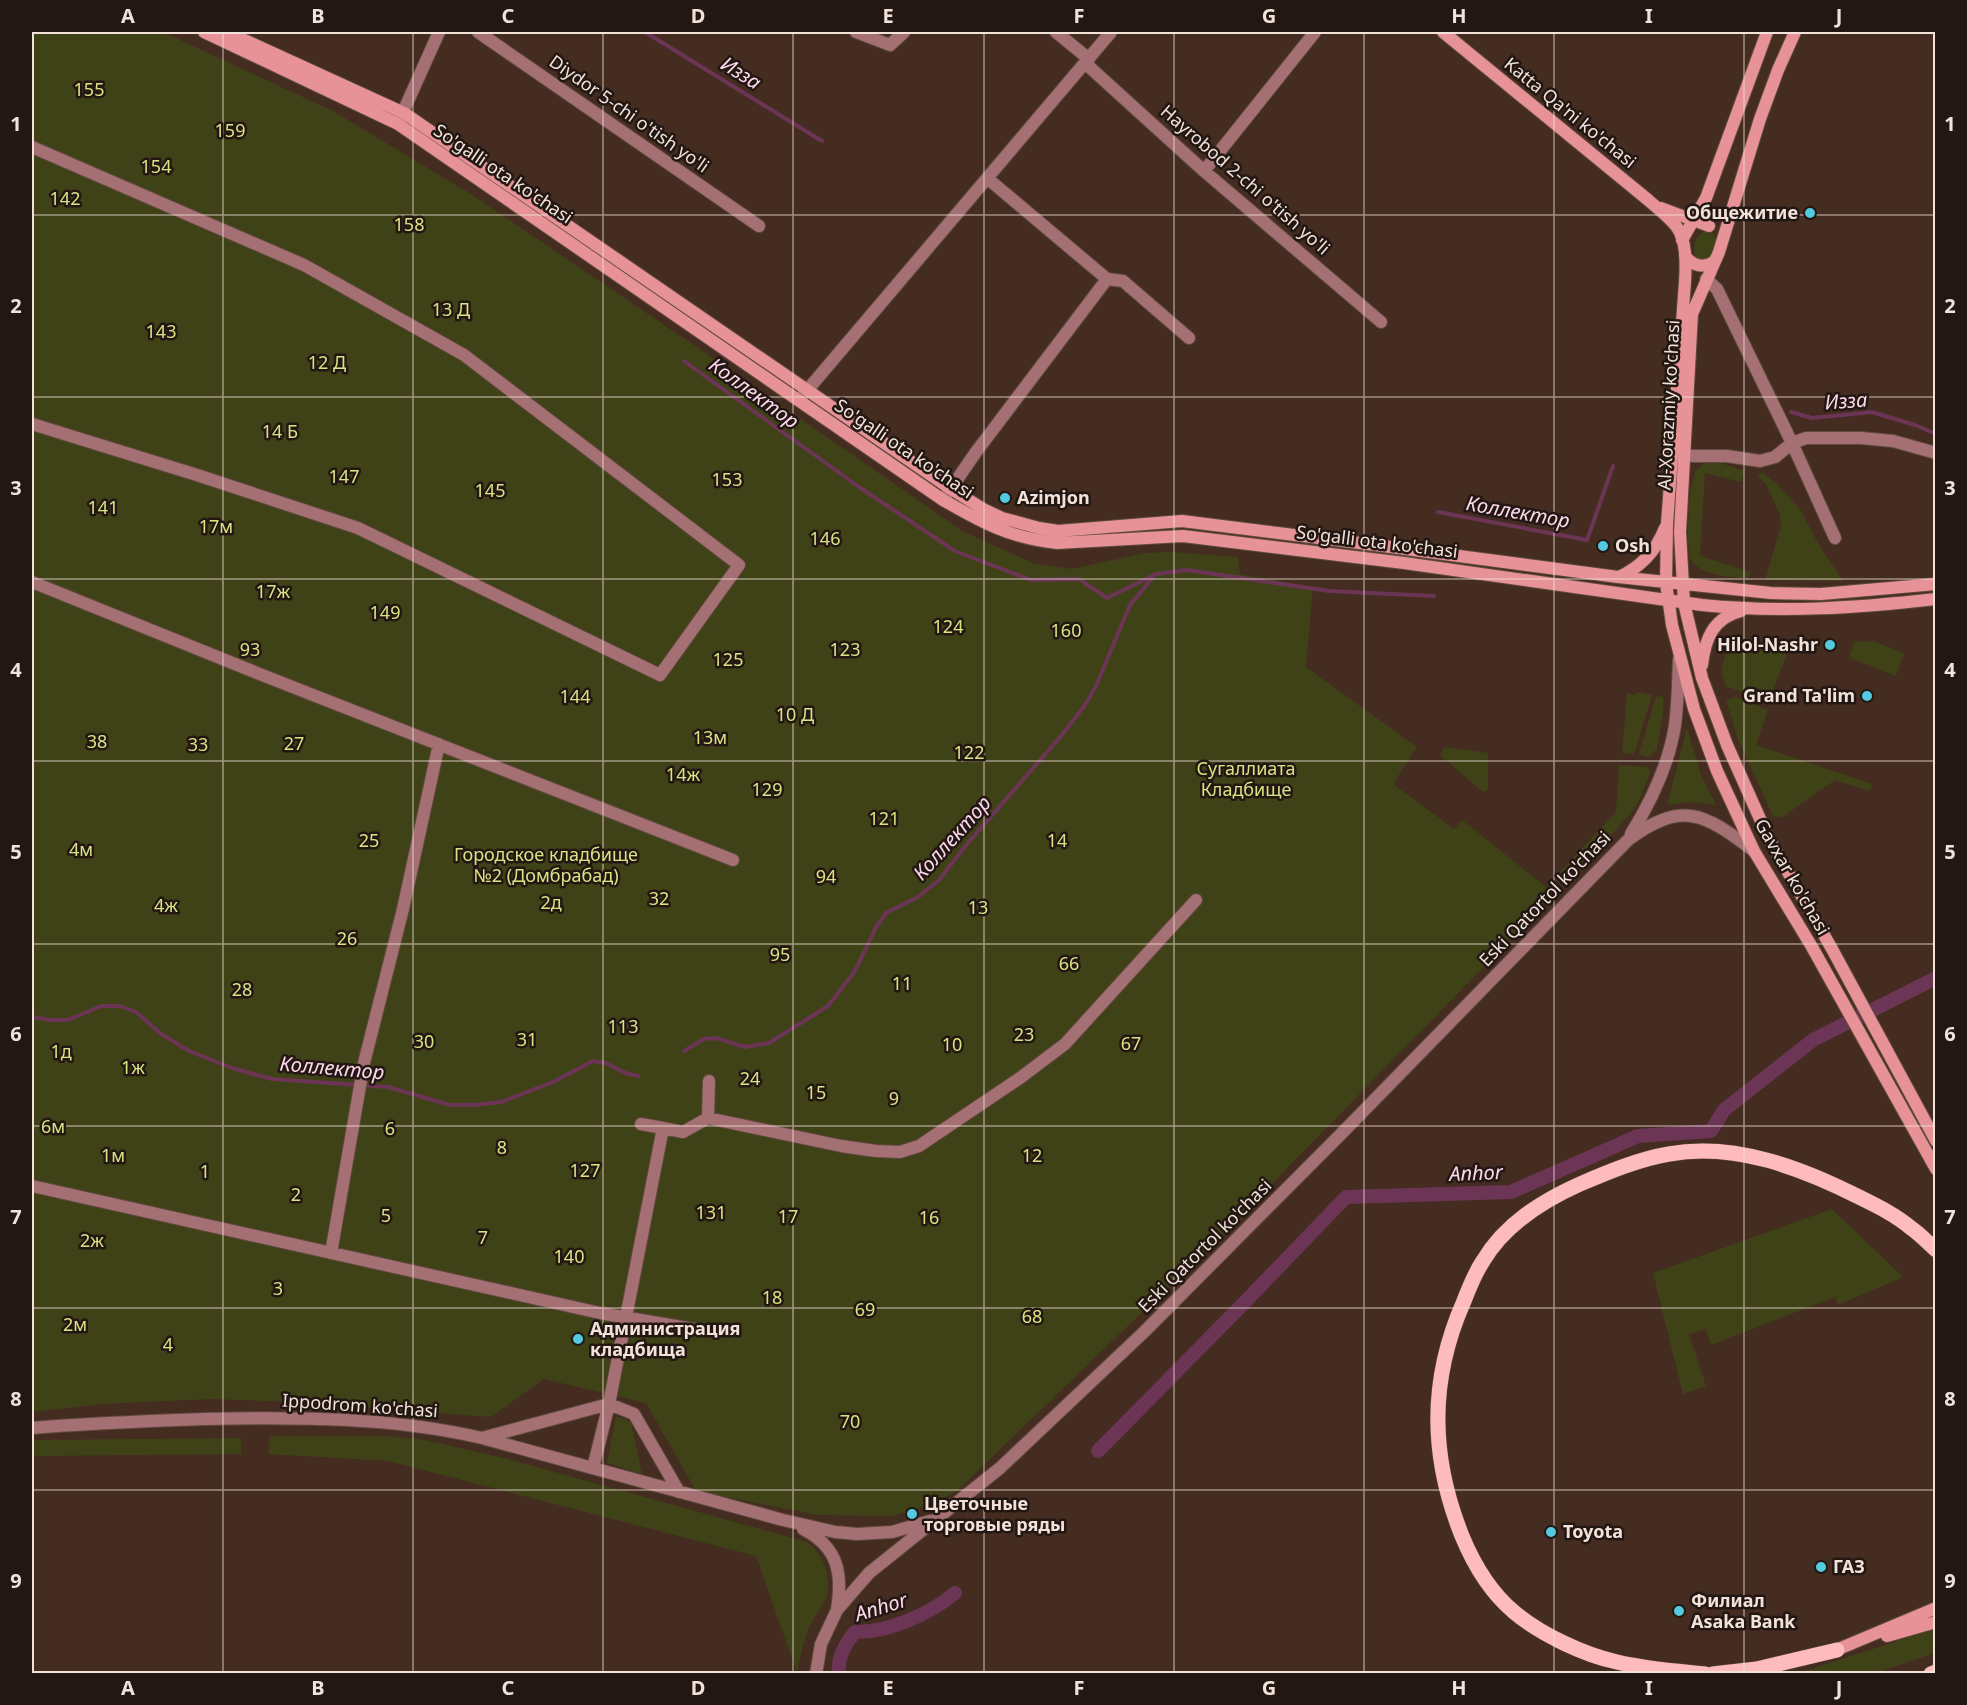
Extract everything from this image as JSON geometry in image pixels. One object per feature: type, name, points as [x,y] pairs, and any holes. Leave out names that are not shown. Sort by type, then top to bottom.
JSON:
[{"type":"main road","name":"So'galli ota ko'chasi","points":[[204,32],[398,124],[799,400],[947,494],[1002,518],[1058,531],[1182,521],[1617,578],[1771,593],[1821,594],[1935,584]]},
{"type":"main road","name":"So'galli ota ko'chasi","points":[[226,32],[404,113],[808,389],[947,494],[980,522],[998,530],[1036,541],[1057,543],[1183,536],[1404,563],[1668,601],[1750,610],[1836,609],[1935,600]]},
{"type":"main road","name":"Katta Qa'ni ko'chasi","points":[[1443,32],[1647,199]]},
{"type":"main road","points":[[1684,236],[1706,198],[1767,32]]},
{"type":"main road","name":"Al-Xorazmiy ko'chasi","points":[[1682,584],[1680,532],[1692,319],[1696,303],[1722,243],[1763,110],[1795,32]]},
{"type":"main road","points":[[1666,210],[1685,208],[1706,198]]},
{"type":"main road","points":[[1647,199],[1666,210],[1709,226],[1717,231],[1722,243]]},
{"type":"main road","points":[[1647,199],[1684,236]]},
{"type":"main road","points":[[1684,236],[1696,226],[1709,226]]},
{"type":"main road","name":"Al-Xorazmiy ko'chasi","points":[[1666,583],[1667,524],[1683,309],[1684,236]]},
{"type":"main road","points":[[1685,256],[1690,262],[1699,266],[1715,261]]},
{"type":"main road","points":[[1617,578],[1648,558],[1667,524]]},
{"type":"main road","name":"Gavxar ko'chasi","points":[[1666,583],[1672,626],[1694,709],[1734,811],[1935,1170]]},
{"type":"main road","name":"Gavxar ko'chasi","points":[[1682,584],[1684,603],[1702,678],[1727,745],[1769,840],[1877,1032],[1935,1141]]},
{"type":"main road","points":[[1702,678],[1704,652],[1713,628],[1727,616],[1750,610]]},
{"type":"main road","points":[[1705,1674],[1616,1662],[1548,1635],[1515,1613],[1491,1589],[1472,1558],[1455,1518],[1446,1486],[1440,1459],[1437,1421],[1439,1385],[1446,1350],[1456,1318],[1483,1260],[1526,1213],[1558,1194],[1626,1166],[1669,1154],[1710,1151],[1786,1165],[1822,1179],[1881,1208],[1910,1226],[1935,1250]]},
{"type":"main road","points":[[1770,1674],[1837,1650],[1935,1608]]},
{"type":"main road","points":[[1713,1674],[1757,1669],[1837,1650],[1935,1622]]},
{"type":"main road","points":[[1931,1674],[1935,1672]]},
{"type":"street","points":[[398,124],[439,32]]},
{"type":"street","name":"Diydor 5-chi o'tish yo'li","points":[[478,32],[759,226]]},
{"type":"street","points":[[856,32],[890,45],[904,32]]},
{"type":"street","name":"Hayrobod 2-chi o'tish yo'li","points":[[1056,32],[1204,171],[1382,322]]},
{"type":"street","points":[[799,400],[1111,32]]},
{"type":"street","points":[[1204,171],[1315,32]]},
{"type":"street","points":[[32,147],[304,266],[464,356],[739,565],[660,675],[358,528],[197,474],[32,424]]},
{"type":"street","points":[[987,178],[1107,279],[1123,281],[1189,338]]},
{"type":"street","points":[[947,494],[976,452],[1107,279]]},
{"type":"street","points":[[1706,279],[1717,289],[1792,443],[1835,538]]},
{"type":"street","points":[[1684,456],[1727,456],[1760,461],[1775,457],[1792,443],[1806,438],[1862,438],[1893,441],[1935,453]]},
{"type":"street","points":[[32,582],[734,860]]},
{"type":"street","name":"Eski Qatortol ko'chasi","points":[[1628,840],[1658,783],[1671,742],[1677,707],[1679,653]]},
{"type":"street","points":[[331,1253],[364,1063],[403,909],[439,744]]},
{"type":"street","name":"Eski Qatortol ko'chasi","points":[[816,1674],[820,1644],[837,1610],[869,1573],[1000,1468],[1152,1324],[1628,840],[1659,820],[1675,816],[1690,816],[1699,817],[1719,826],[1754,850]]},
{"type":"street","points":[[641,1124],[683,1132],[708,1118],[831,1144],[876,1151],[900,1152],[919,1146],[1020,1078],[1065,1044],[1196,900]]},
{"type":"street","points":[[708,1118],[709,1081]]},
{"type":"street","points":[[593,1468],[609,1404],[663,1128]]},
{"type":"street","points":[[32,1186],[626,1317],[693,1329]]},
{"type":"street","points":[[482,1438],[609,1404],[634,1414],[679,1492]]},
{"type":"street","name":"Ippodrom ko'chasi","points":[[32,1428],[259,1418],[391,1423],[436,1428],[482,1438],[783,1520],[845,1533],[874,1534],[904,1529],[945,1514]]},
{"type":"street","name":"Ippodrom ko'chasi","points":[[783,1520],[819,1538],[832,1552],[840,1582],[837,1610]]},
{"type":"green space","name":"Городское кладбище №2 (Домбрабад)","points":[[32,32],[163,32],[333,111],[471,194],[964,532],[1033,563],[1072,569],[1145,553],[1172,552],[1238,557],[1240,574],[1313,587],[1306,667],[1417,747],[1393,784],[1454,829],[1462,820],[1555,894],[1221,1236],[956,1492],[925,1507],[891,1516],[818,1515],[696,1491],[646,1403],[544,1379],[491,1417],[297,1402],[211,1399],[101,1404],[32,1412]]},
{"type":"green space","points":[[1708,230],[1715,237],[1716,246],[1704,261],[1696,258],[1694,245],[1697,238]]},
{"type":"green space","points":[[1712,460],[1744,471],[1741,482],[1705,473],[1700,556],[1751,572],[1747,579],[1706,572],[1693,563],[1689,556],[1688,515],[1692,483],[1697,470]]},
{"type":"green space","points":[[1762,472],[1776,483],[1800,509],[1819,545],[1843,581],[1765,580],[1781,526],[1780,515],[1766,484],[1758,476]]},
{"type":"green space","points":[[1731,634],[1789,649],[1768,702],[1726,686],[1721,671]]},
{"type":"green space","points":[[1873,641],[1904,653],[1896,676],[1849,658],[1854,642]]},
{"type":"green space","points":[[1638,692],[1652,695],[1634,754],[1622,753],[1627,693],[1634,695]]},
{"type":"green space","points":[[1663,696],[1657,749],[1648,757],[1639,754],[1656,697]]},
{"type":"green space","points":[[1736,697],[1768,710],[1756,745],[1872,784],[1870,791],[1835,780],[1781,818],[1773,816],[1738,739],[1726,700]]},
{"type":"green space","points":[[1687,728],[1701,775],[1716,805],[1690,802],[1667,805]]},
{"type":"green space","points":[[1444,747],[1488,753],[1488,789],[1483,792],[1440,755]]},
{"type":"green space","points":[[1619,765],[1648,767],[1650,773],[1639,801],[1570,881],[1562,878],[1559,873],[1616,812]]},
{"type":"green space","points":[[1832,1209],[1903,1277],[1838,1305],[1835,1297],[1711,1345],[1706,1329],[1689,1334],[1706,1386],[1683,1394],[1653,1273]]},
{"type":"green space","points":[[616,1416],[631,1422],[642,1474],[607,1463]]},
{"type":"green space","points":[[269,1436],[389,1436],[425,1440],[508,1459],[807,1542],[822,1559],[827,1574],[828,1590],[808,1632],[797,1672],[756,1556],[388,1461],[269,1454]]},
{"type":"green space","points":[[241,1438],[241,1454],[32,1456],[32,1440]]},
{"type":"green space","points":[[1935,1629],[1935,1653],[1876,1673],[1798,1673]]},
{"type":"waterway","name":"Изза","points":[[645,32],[822,141]]},
{"type":"waterway","name":"Коллектор","points":[[684,361],[859,487],[955,551],[1031,580],[1079,579],[1107,598],[1156,574],[1187,570],[1329,591],[1434,596]]},
{"type":"waterway","name":"Изза","points":[[1791,412],[1812,418],[1872,412],[1936,434]]},
{"type":"waterway","name":"Коллектор","points":[[1438,512],[1587,540],[1613,466]]},
{"type":"waterway","name":"Коллектор","points":[[684,1051],[704,1039],[716,1038],[745,1047],[769,1043],[828,1006],[855,971],[876,927],[886,913],[918,897],[939,880],[1085,705],[1096,686],[1130,605],[1153,577]]},
{"type":"waterway","name":"Anhor","points":[[1098,1451],[1346,1197],[1511,1192],[1638,1136],[1711,1131],[1724,1110],[1813,1040],[1936,978]]},
{"type":"waterway","name":"Коллектор","points":[[32,1017],[68,1020],[101,1006],[120,1006],[136,1012],[160,1033],[189,1051],[235,1069],[272,1079],[388,1087],[450,1105],[501,1102],[553,1082],[593,1061],[606,1063],[625,1073],[638,1076]]},
{"type":"waterway","name":"Anhor","points":[[839,1674],[839,1662],[848,1641],[855,1632],[881,1629],[908,1621],[955,1593]]},
{"type":"place","name":"Общежитие","points":[[1810,213]]},
{"type":"place","name":"Azimjon","points":[[1005,498]]},
{"type":"place","name":"Osh","points":[[1603,546]]},
{"type":"place","name":"Hilol-Nashr","points":[[1830,645]]},
{"type":"place","name":"Grand Ta'lim","points":[[1867,696]]},
{"type":"place","name":"Администрация кладбища","points":[[578,1339]]},
{"type":"place","name":"Цветочные торговые ряды","points":[[912,1514]]},
{"type":"place","name":"Toyota","points":[[1551,1532]]},
{"type":"place","name":"ГАЗ","points":[[1821,1567]]},
{"type":"place","name":"Филиал Asaka Bank","points":[[1679,1611]]},
{"type":"park label","name":"155","points":[[89,90]]},
{"type":"park label","name":"159","points":[[230,131]]},
{"type":"park label","name":"154","points":[[156,167]]},
{"type":"park label","name":"142","points":[[65,199]]},
{"type":"park label","name":"158","points":[[409,225]]},
{"type":"park label","name":"13 Д","points":[[451,310]]},
{"type":"park label","name":"143","points":[[161,332]]},
{"type":"park label","name":"12 Д","points":[[327,363]]},
{"type":"park label","name":"14 Б","points":[[280,432]]},
{"type":"park label","name":"147","points":[[344,477]]},
{"type":"park label","name":"153","points":[[727,480]]},
{"type":"park label","name":"145","points":[[490,491]]},
{"type":"park label","name":"141","points":[[103,508]]},
{"type":"park label","name":"17м","points":[[216,527]]},
{"type":"park label","name":"146","points":[[825,539]]},
{"type":"park label","name":"17ж","points":[[273,592]]},
{"type":"park label","name":"149","points":[[385,613]]},
{"type":"park label","name":"124","points":[[948,627]]},
{"type":"park label","name":"160","points":[[1066,631]]},
{"type":"park label","name":"93","points":[[250,650]]},
{"type":"park label","name":"123","points":[[845,650]]},
{"type":"park label","name":"125","points":[[728,660]]},
{"type":"park label","name":"144","points":[[575,697]]},
{"type":"park label","name":"10 Д","points":[[795,715]]},
{"type":"park label","name":"13м","points":[[710,738]]},
{"type":"park label","name":"38","points":[[97,742]]},
{"type":"park label","name":"27","points":[[294,744]]},
{"type":"park label","name":"33","points":[[198,745]]},
{"type":"park label","name":"122","points":[[969,753]]},
{"type":"park label","name":"14ж","points":[[683,775]]},
{"type":"park label","name":"Сугаллиата Кладбище","points":[[1246,779]]},
{"type":"park label","name":"129","points":[[767,790]]},
{"type":"park label","name":"121","points":[[884,819]]},
{"type":"park label","name":"25","points":[[369,841]]},
{"type":"park label","name":"14","points":[[1057,841]]},
{"type":"park label","name":"4м","points":[[81,850]]},
{"type":"park label","name":"94","points":[[826,877]]},
{"type":"park label","name":"32","points":[[659,899]]},
{"type":"park label","name":"2д","points":[[551,903]]},
{"type":"park label","name":"4ж","points":[[166,906]]},
{"type":"park label","name":"13","points":[[978,908]]},
{"type":"park label","name":"26","points":[[347,939]]},
{"type":"park label","name":"95","points":[[780,955]]},
{"type":"park label","name":"66","points":[[1069,964]]},
{"type":"park label","name":"11","points":[[902,984]]},
{"type":"park label","name":"28","points":[[242,990]]},
{"type":"park label","name":"113","points":[[623,1027]]},
{"type":"park label","name":"23","points":[[1024,1035]]},
{"type":"park label","name":"31","points":[[527,1040]]},
{"type":"park label","name":"30","points":[[424,1042]]},
{"type":"park label","name":"67","points":[[1131,1044]]},
{"type":"park label","name":"10","points":[[952,1045]]},
{"type":"park label","name":"1д","points":[[61,1052]]},
{"type":"park label","name":"1ж","points":[[133,1068]]},
{"type":"park label","name":"24","points":[[750,1079]]},
{"type":"park label","name":"15","points":[[816,1093]]},
{"type":"park label","name":"9","points":[[894,1099]]},
{"type":"park label","name":"6м","points":[[53,1127]]},
{"type":"park label","name":"6","points":[[390,1129]]},
{"type":"park label","name":"8","points":[[502,1148]]},
{"type":"park label","name":"1м","points":[[113,1156]]},
{"type":"park label","name":"12","points":[[1032,1156]]},
{"type":"park label","name":"127","points":[[585,1171]]},
{"type":"park label","name":"1","points":[[205,1172]]},
{"type":"park label","name":"2","points":[[296,1195]]},
{"type":"park label","name":"131","points":[[711,1213]]},
{"type":"park label","name":"5","points":[[386,1216]]},
{"type":"park label","name":"17","points":[[788,1217]]},
{"type":"park label","name":"16","points":[[929,1218]]},
{"type":"park label","name":"7","points":[[483,1238]]},
{"type":"park label","name":"2ж","points":[[92,1241]]},
{"type":"park label","name":"140","points":[[569,1257]]},
{"type":"park label","name":"3","points":[[278,1289]]},
{"type":"park label","name":"18","points":[[772,1298]]},
{"type":"park label","name":"69","points":[[865,1310]]},
{"type":"park label","name":"68","points":[[1032,1317]]},
{"type":"park label","name":"2м","points":[[75,1325]]},
{"type":"park label","name":"4","points":[[168,1345]]},
{"type":"park label","name":"70","points":[[850,1422]]}]
